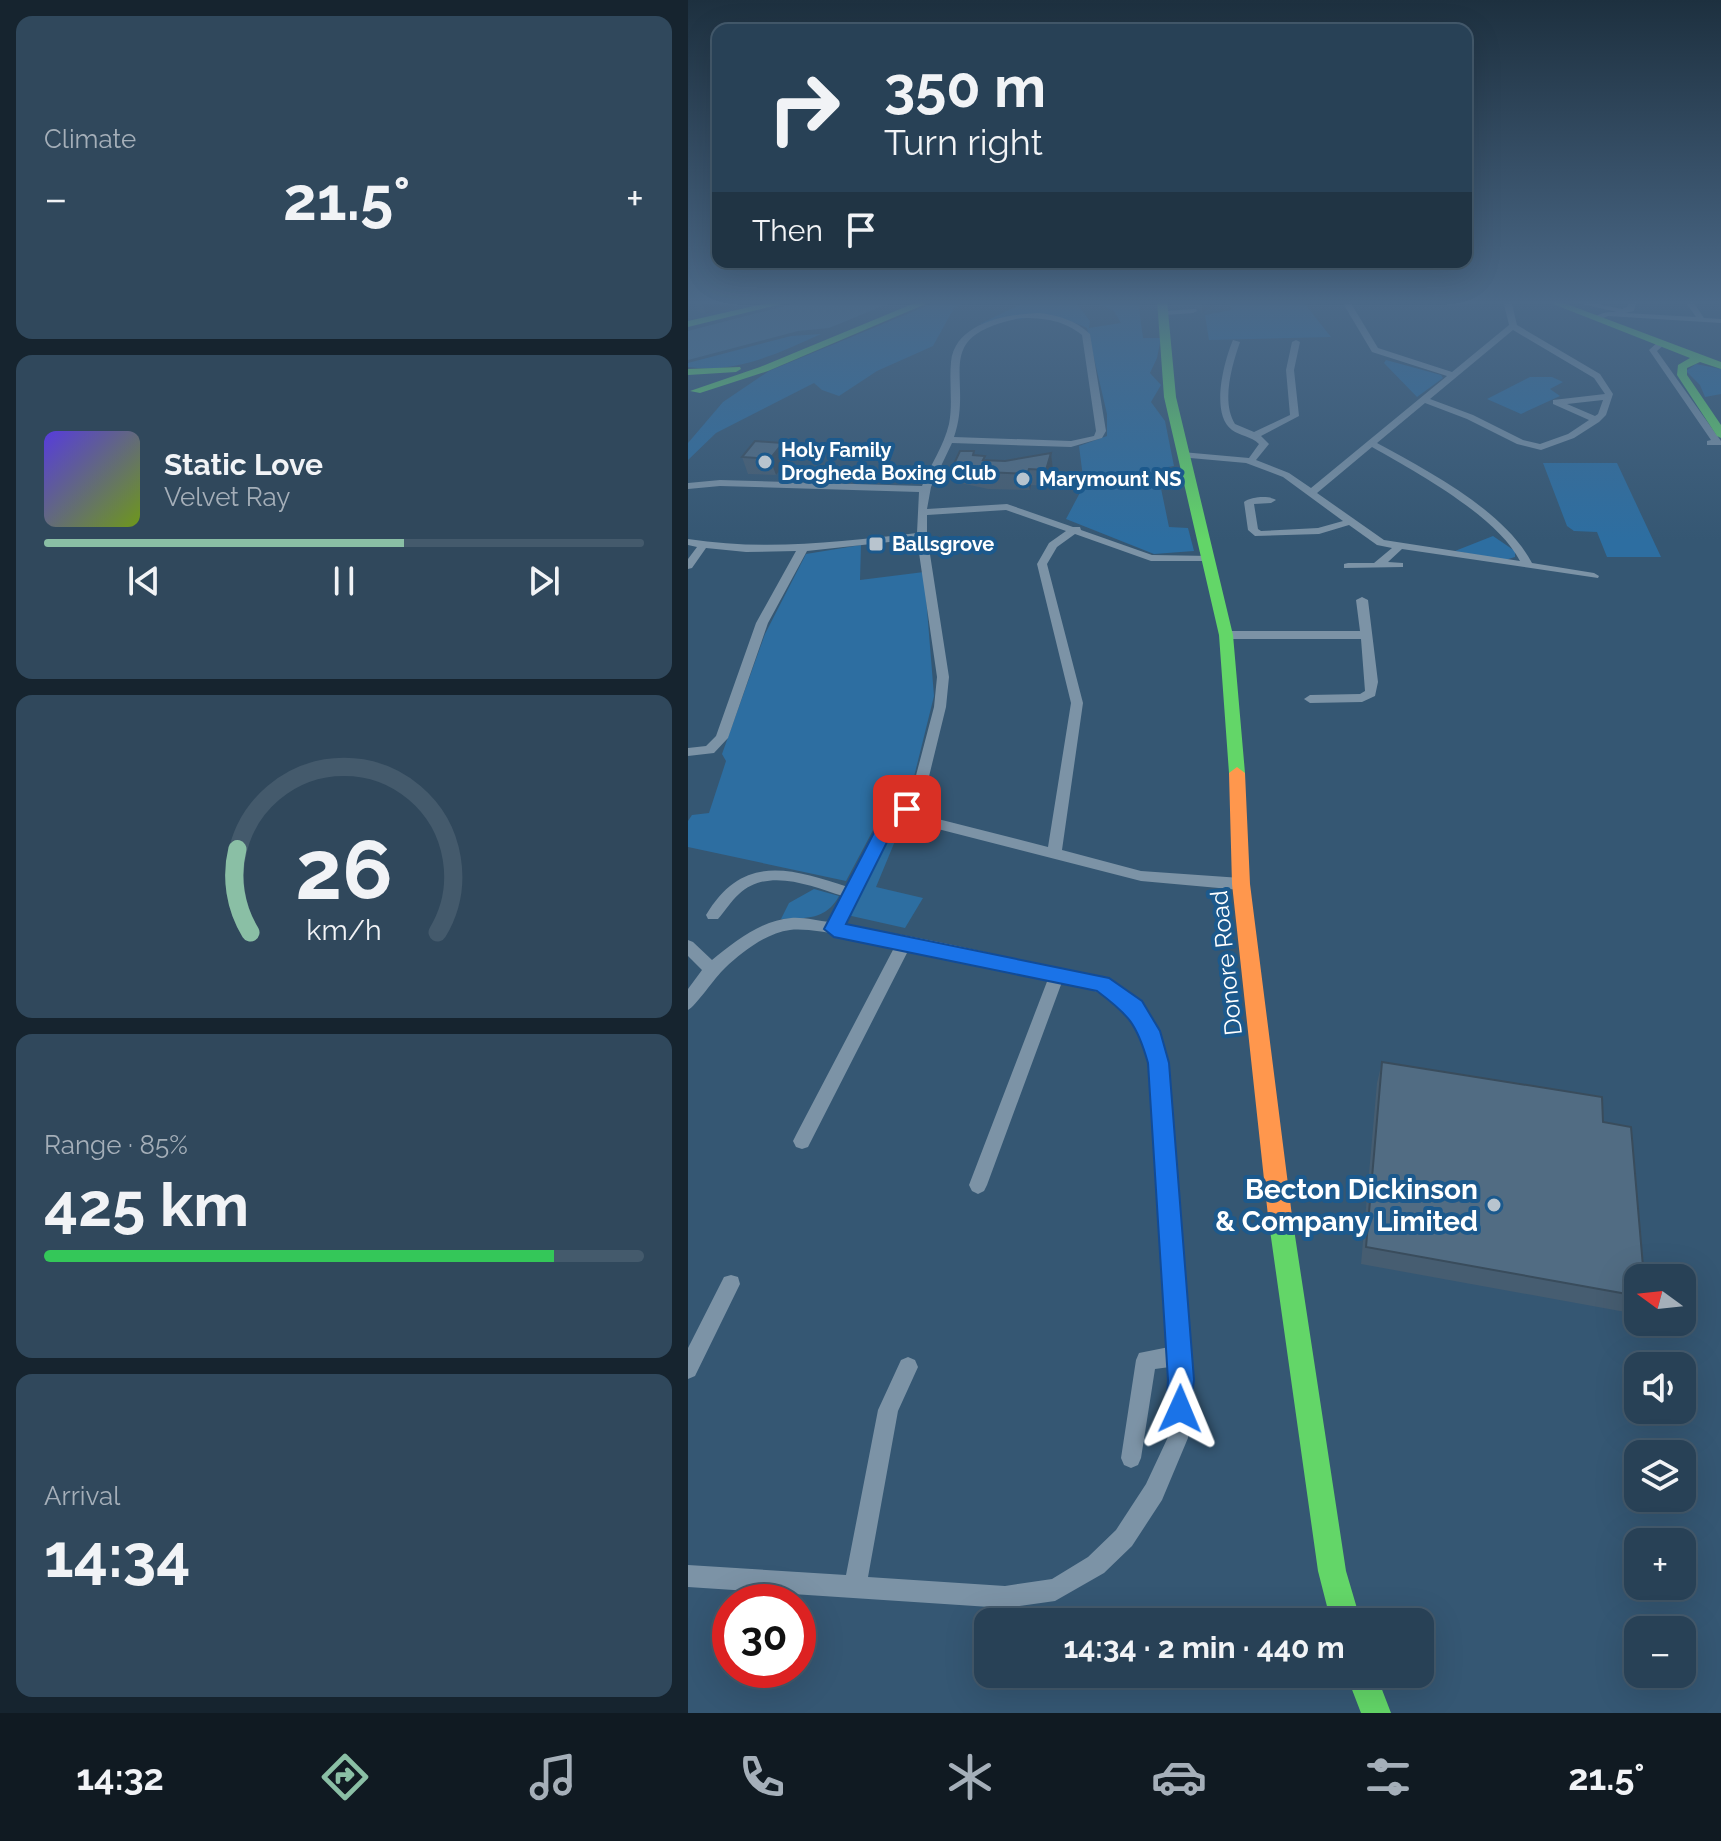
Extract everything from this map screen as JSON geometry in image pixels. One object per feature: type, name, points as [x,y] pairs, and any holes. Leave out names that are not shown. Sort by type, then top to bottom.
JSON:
[{"type":"street","points":[[958,380],[951,440],[925,489],[922,512],[922,535],[943,677],[940,707],[915,805],[921,816],[934,823],[1141,876],[1241,884]]},
{"type":"street","points":[[951,440],[1071,444],[1097,438],[1101,431],[1093,380]]},
{"type":"street","name":"Donore Road","points":[[1169,380],[1182,455],[1220,598],[1226,635],[1235,744],[1241,884],[1283,1240],[1332,1571],[1342,1608]]},
{"type":"street","points":[[1226,380],[1227,419],[1235,428],[1256,435],[1264,447],[1251,461]]},
{"type":"street","points":[[1256,435],[1295,416],[1291,380]]},
{"type":"street","points":[[1313,491],[1449,380]]},
{"type":"street","points":[[1599,380],[1609,397]]},
{"type":"street","points":[[1677,380],[1716,438]]},
{"type":"street","points":[[1684,380],[1688,394]]},
{"type":"street","points":[[1426,400],[1520,442],[1541,447],[1571,436],[1596,420],[1602,415],[1609,397]]},
{"type":"street","points":[[1596,420],[1556,402],[1609,397]]},
{"type":"street","points":[[1373,444],[1452,489],[1518,547],[1528,566]]},
{"type":"street","points":[[1182,455],[1251,461],[1313,491],[1370,538],[1398,548],[1594,576]]},
{"type":"street","points":[[688,486],[710,482],[925,489]]},
{"type":"street","points":[[1271,500],[1249,502],[1253,530],[1259,534],[1319,531],[1349,522]]},
{"type":"street","points":[[922,512],[1007,507],[1160,560],[1207,558]]},
{"type":"street","points":[[1054,855],[1077,703],[1042,564],[1053,545],[1076,529]]},
{"type":"street","points":[[688,542],[803,548],[922,535]]},
{"type":"street","points":[[688,566],[703,545]]},
{"type":"street","points":[[688,752],[709,750],[722,738],[762,623],[803,548]]},
{"type":"street","points":[[1377,566],[1398,548]]},
{"type":"street","points":[[1348,566],[1399,565]]},
{"type":"street","points":[[1310,699],[1362,698],[1371,693],[1362,600]]},
{"type":"street","points":[[1226,635],[1366,635]]},
{"type":"street","points":[[834,929],[885,828],[894,817],[915,805]]},
{"type":"street","points":[[713,915],[737,887],[765,874],[793,875],[851,893]]},
{"type":"street","points":[[688,1003],[710,968],[773,930],[792,924],[834,929],[1057,974],[1102,984],[1118,992],[1135,1008],[1150,1031],[1158,1063],[1179,1356],[1178,1438],[1154,1492],[1124,1538],[1096,1565],[1055,1590],[1005,1597],[688,1576]]},
{"type":"street","points":[[802,1141],[904,944]]},
{"type":"street","points":[[688,946],[710,968]]},
{"type":"street","points":[[978,1185],[1057,974]]},
{"type":"street","points":[[688,1369],[731,1284]]},
{"type":"street","points":[[1131,1458],[1146,1360],[1179,1356]]},
{"type":"street","points":[[855,1587],[888,1410],[908,1367]]},
{"type":"street","points":[[1366,1688],[1376,1713]]},
{"type":"shaded area","points":[[756,380],[863,380],[839,396],[822,390],[814,383],[716,433],[688,460],[688,443],[723,402]]},
{"type":"shaded area","points":[[1099,380],[1156,380],[1161,385],[1151,402],[1165,421],[1174,466],[1157,469],[1169,527],[1188,528],[1194,551],[1154,554],[1066,519],[1084,485],[1079,446],[1107,436],[1107,414]]},
{"type":"shaded area","points":[[1400,380],[1440,380],[1417,397]]},
{"type":"shaded area","points":[[1524,380],[1563,382],[1550,389],[1560,396],[1521,414],[1487,399]]},
{"type":"shaded area","points":[[1695,380],[1721,380],[1721,394],[1705,397]]},
{"type":"shaded area","points":[[1543,463],[1617,463],[1661,557],[1607,557],[1597,532],[1574,531],[1567,526]]},
{"type":"shaded area","points":[[1493,536],[1515,551],[1515,557],[1505,560],[1455,551]]},
{"type":"shaded area","points":[[861,545],[860,580],[924,572],[934,696],[910,793],[881,815],[846,881],[688,847],[688,821],[692,815],[709,813],[726,761],[722,754],[765,634],[806,554]]},
{"type":"shaded area","points":[[892,828],[900,829],[876,887],[923,898],[905,928],[847,915]]},
{"type":"shaded area","points":[[814,889],[839,896],[822,914],[781,919],[789,903]]},
{"type":"building","points":[[755,441],[783,443],[770,459],[742,457]]},
{"type":"building","points":[[960,451],[974,451],[973,455],[985,456],[983,460],[1005,461],[1051,453],[1046,470],[1029,469],[1027,474],[985,472],[953,466]]},
{"type":"building","name":"Becton Dickinson & Company Limited","points":[[1382,1062],[1602,1097],[1603,1122],[1631,1127],[1643,1264],[1624,1264],[1624,1293],[1366,1247]]},
{"type":"traffic: fast","points":[[696,391],[730,380]]},
{"type":"traffic: fast","points":[[1169,380],[1226,635],[1237,773]]},
{"type":"traffic: fast","points":[[1685,380],[1721,434]]},
{"type":"traffic: fast","points":[[1280,1216],[1332,1571],[1342,1608]]},
{"type":"traffic: fast","points":[[1366,1688],[1376,1713]]},
{"type":"traffic: slow","points":[[1237,773],[1241,884],[1280,1216]]},
{"type":"place","name":"Holy Family Drogheda Boxing Club","points":[[765,462]]},
{"type":"place","name":"Marymount NS","points":[[1023,479]]},
{"type":"place","name":"Ballsgrove","points":[[876,544]]},
{"type":"place","name":"Becton Dickinson & Company Limited","points":[[1494,1205]]},
{"type":"route","points":[[907,809],[894,817],[885,828],[864,864],[834,929],[1102,984],[1118,992],[1135,1008],[1150,1031],[1158,1063],[1181,1380],[1180,1409]]}]
